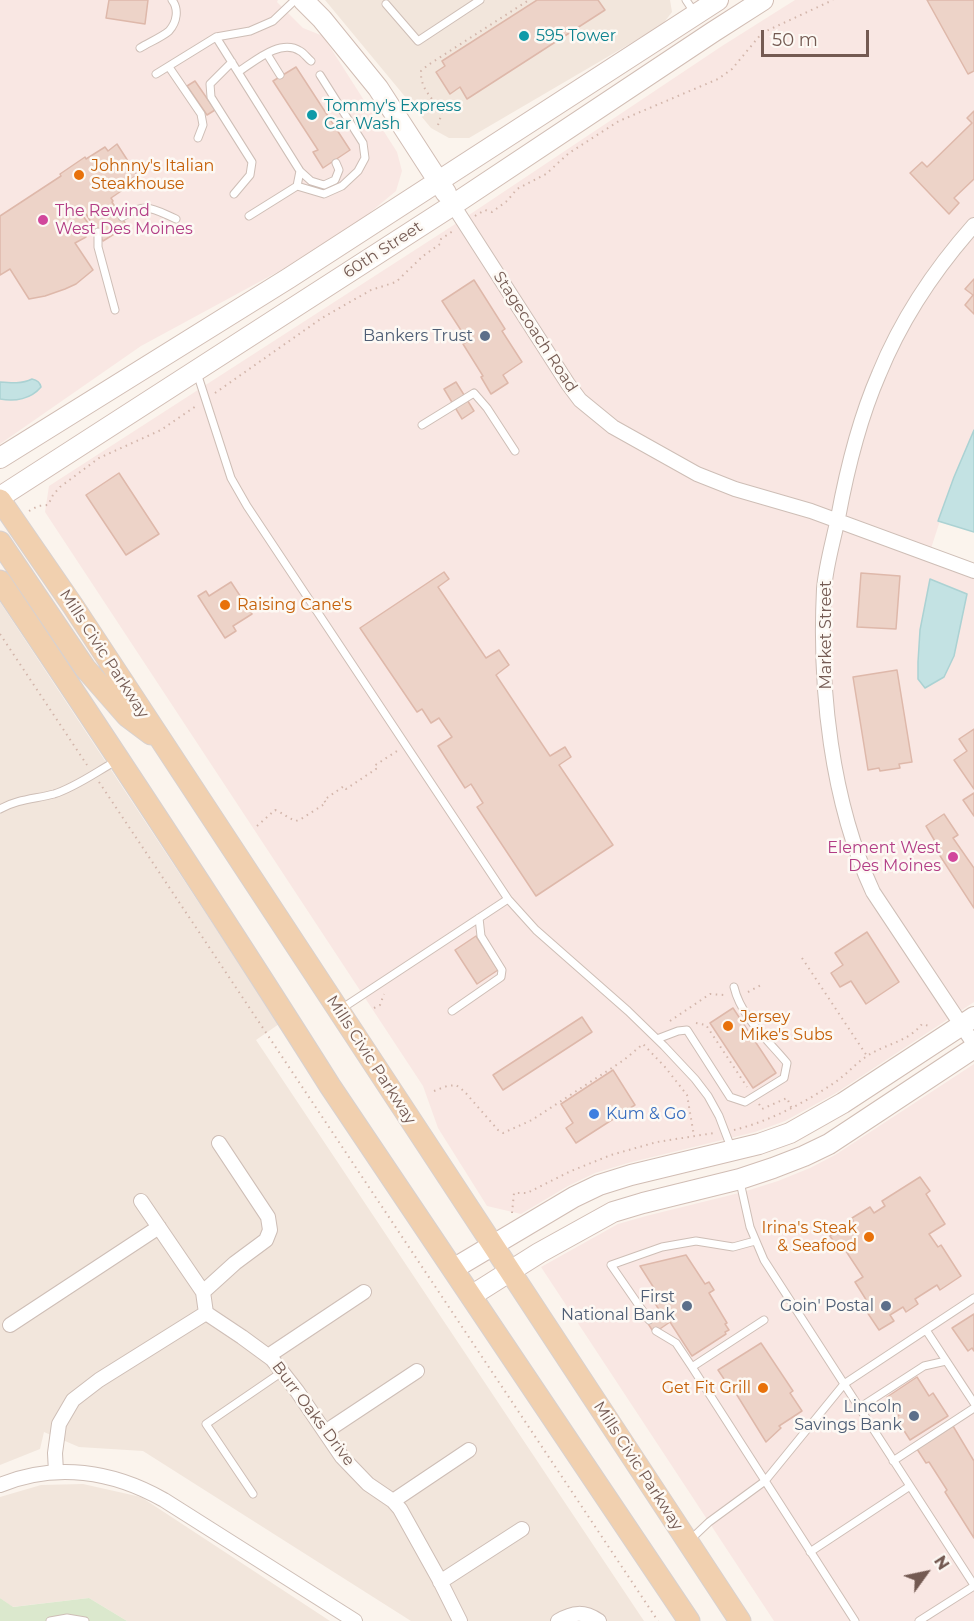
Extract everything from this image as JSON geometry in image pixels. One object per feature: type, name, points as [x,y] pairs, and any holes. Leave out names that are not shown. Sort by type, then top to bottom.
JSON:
[{"type":"main road","name":"Mills Civic Parkway","points":[[0,498],[740,1621]]},
{"type":"main road","points":[[0,542],[85,668],[127,716],[161,741]]},
{"type":"main road","points":[[0,581],[274,996],[330,1086],[688,1621]]},
{"type":"street","name":"Stagecoach Road","points":[[303,0],[329,27],[378,88],[568,384],[587,407],[613,427],[698,474],[735,489],[811,511],[974,571]]},
{"type":"street","name":"60th Street","points":[[0,458],[439,182],[690,7],[718,0]]},
{"type":"street","name":"60th Street","points":[[0,498],[453,205],[763,0]]},
{"type":"street","name":"Market Street","points":[[974,225],[957,244],[913,308],[879,372],[846,475],[824,588],[824,687],[830,739],[850,830],[865,876],[873,892],[968,1021],[974,1046]]},
{"type":"street","points":[[453,1269],[574,1197],[599,1185],[759,1144],[790,1133],[818,1118],[968,1021]]},
{"type":"street","points":[[471,1296],[613,1212],[740,1179],[784,1164],[829,1144],[974,1046]]},
{"type":"street","points":[[203,1292],[266,1239],[270,1230],[268,1217],[219,1143]]},
{"type":"street","points":[[56,1472],[55,1453],[60,1424],[73,1400],[99,1380],[206,1313],[203,1292],[141,1201]]},
{"type":"street","points":[[10,1325],[159,1227]]},
{"type":"street","points":[[268,1356],[364,1292]]},
{"type":"street","name":"Burr Oaks Drive","points":[[206,1313],[268,1356],[349,1464],[400,1509],[460,1621]]},
{"type":"street","points":[[325,1432],[417,1371]]},
{"type":"street","points":[[393,1501],[469,1450]]},
{"type":"street","points":[[0,1485],[36,1474],[56,1472],[93,1473],[144,1488],[355,1621]]},
{"type":"street","points":[[440,1582],[522,1529]]},
{"type":"street","points":[[558,1621],[580,1612],[591,1615],[598,1621]]},
{"type":"lane","points":[[140,48],[169,30],[177,17],[172,0]]},
{"type":"lane","points":[[156,74],[216,37],[250,31],[273,21],[295,0]]},
{"type":"lane","points":[[387,1],[418,41],[480,0]]},
{"type":"lane","points":[[216,37],[300,171],[311,181],[324,186],[335,180],[339,170],[336,163]]},
{"type":"lane","points":[[238,72],[267,54],[284,47],[299,50],[311,61]]},
{"type":"lane","points":[[267,54],[279,75]]},
{"type":"lane","points":[[232,62],[210,84],[211,97],[252,162],[250,175],[234,194]]},
{"type":"lane","points":[[170,66],[201,114],[203,125],[198,138]]},
{"type":"lane","points":[[297,186],[324,194],[342,186],[358,171],[365,158],[363,143],[320,75]]},
{"type":"lane","points":[[249,216],[297,186],[300,171]]},
{"type":"lane","points":[[122,217],[136,208],[149,208],[176,219]]},
{"type":"lane","points":[[98,232],[98,247],[116,310]]},
{"type":"lane","points":[[196,370],[231,478],[247,506],[508,899],[520,914],[657,1039],[695,1079],[719,1116],[732,1151]]},
{"type":"lane","points":[[422,425],[474,393],[487,408],[515,452]]},
{"type":"lane","points":[[0,809],[25,799],[53,794],[75,785],[119,759]]},
{"type":"lane","points":[[338,1011],[508,899]]},
{"type":"lane","points":[[452,1011],[501,977],[502,974],[502,970],[481,936],[479,918]]},
{"type":"lane","points":[[657,1039],[687,1030],[730,1097],[745,1102],[784,1078],[787,1063],[750,1018],[737,1000],[735,991]]},
{"type":"lane","points":[[740,1179],[750,1227],[764,1260],[974,1586],[920,1621]]},
{"type":"lane","points":[[650,1320],[610,1265],[662,1247],[696,1240],[733,1247],[755,1241]]},
{"type":"lane","points":[[688,1542],[709,1522],[765,1481],[844,1384],[974,1298]]},
{"type":"lane","points":[[692,1367],[764,1320]]},
{"type":"lane","points":[[893,1461],[974,1405],[926,1330]]},
{"type":"lane","points":[[657,1331],[676,1343],[855,1621]]},
{"type":"lane","points":[[859,1408],[924,1366],[946,1361]]},
{"type":"lane","points":[[253,1494],[206,1424],[282,1372]]},
{"type":"lane","points":[[810,1551],[910,1486]]},
{"type":"lane","points":[[50,1621],[67,1618],[85,1621]]},
{"type":"path","points":[[438,125],[442,113],[429,97],[421,77],[423,69],[529,0]]},
{"type":"path","points":[[485,210],[492,212],[507,201],[517,189],[546,174],[569,153],[619,121],[718,79],[732,69],[762,33],[833,0]]},
{"type":"path","points":[[38,506],[48,505],[52,495],[60,486],[99,458],[161,430],[322,318],[371,290],[396,282],[423,256],[440,244],[441,239]]},
{"type":"path","points":[[0,634],[658,1621]]},
{"type":"path","points":[[257,826],[275,810],[284,813],[292,820],[301,819],[326,803],[324,800],[344,786],[346,789],[376,769],[374,766],[406,745]]},
{"type":"path","points":[[802,958],[867,1056]]},
{"type":"path","points":[[668,1023],[710,994],[735,991],[743,994],[761,985]]},
{"type":"path","points":[[675,1018],[685,1020]]},
{"type":"path","points":[[695,1023],[706,1025],[762,1109],[787,1098],[792,1109]]},
{"type":"path","points":[[736,1130],[792,1109],[834,1083],[867,1056],[915,1033],[922,1024],[932,1027]]},
{"type":"path","points":[[434,1091],[456,1085],[465,1091],[498,1130],[504,1133],[532,1120],[624,1060],[643,1044],[687,1095],[694,1136]]},
{"type":"path","points":[[512,1215],[514,1193],[527,1193],[571,1171],[611,1155],[657,1142],[701,1135]]},
{"type":"shaded area","points":[[0,0],[278,0],[277,2],[303,28],[323,36],[397,152],[402,171],[396,191],[367,215],[283,269],[141,346],[0,444]]},
{"type":"shaded area","points":[[325,0],[670,0],[672,12],[662,25],[469,138],[449,138],[431,128]]},
{"type":"shaded area","points":[[795,0],[974,0],[974,430],[954,477],[927,561],[974,577],[974,1002],[836,1093],[785,1121],[755,1132],[595,1173],[521,1214],[487,1206],[438,1128],[423,1086],[45,512],[49,486],[463,219]]},
{"type":"shaded area","points":[[0,602],[279,1024],[256,1040],[644,1621],[411,1621],[143,1451],[79,1447],[44,1432],[40,1449],[0,1465]]},
{"type":"shaded area","points":[[974,1064],[974,1621],[774,1621],[541,1267],[618,1224],[743,1192],[810,1168],[835,1155]]},
{"type":"shaded area","points":[[83,1484],[141,1497],[330,1621],[127,1621],[89,1598],[12,1607],[0,1598],[0,1497],[41,1485]]},
{"type":"green space","points":[[0,1598],[13,1607],[89,1598],[127,1621],[0,1621]]},
{"type":"water","points":[[32,379],[41,387],[28,397],[17,400],[0,399],[0,382],[12,383]]},
{"type":"water","points":[[974,430],[974,532],[938,521]]},
{"type":"water","points":[[930,579],[967,594],[954,656],[944,677],[925,688],[918,679],[918,662],[920,630]]},
{"type":"building","points":[[109,0],[148,0],[145,24],[106,18]]},
{"type":"building","name":"595 Tower","points":[[537,0],[598,0],[605,10],[467,99],[460,87],[450,94],[436,72],[445,66],[442,61]]},
{"type":"building","points":[[927,0],[974,0],[974,71],[968,74]]},
{"type":"building","name":"Tommy's Express Car Wash","points":[[296,67],[350,150],[323,168],[313,152],[318,150],[273,81]]},
{"type":"building","points":[[195,81],[215,110],[207,115],[187,86]]},
{"type":"building","points":[[974,111],[974,179],[954,198],[959,203],[949,214],[910,173],[922,162],[927,167],[972,123],[967,118]]},
{"type":"building","name":"The Rewind West Des Moines","points":[[117,144],[137,175],[128,181],[130,185],[111,198],[127,226],[103,241],[86,214],[83,216],[88,223],[80,228],[86,237],[75,243],[93,270],[76,284],[65,289],[29,299],[10,269],[0,275],[0,216],[61,176],[60,174],[85,157],[86,159],[105,147],[108,151]]},
{"type":"building","points":[[974,279],[974,314],[965,305],[973,295],[965,289]]},
{"type":"building","name":"Bankers Trust","points":[[474,280],[505,329],[502,331],[522,362],[503,375],[508,383],[491,394],[481,377],[483,376],[463,344],[468,341],[442,301]]},
{"type":"building","points":[[456,382],[474,411],[462,419],[444,389]]},
{"type":"building","points":[[119,473],[159,534],[126,555],[86,495]]},
{"type":"building","points":[[444,572],[449,579],[438,587],[486,658],[499,650],[509,665],[496,675],[550,756],[565,747],[571,757],[559,765],[613,845],[536,896],[477,807],[483,803],[471,784],[465,788],[438,746],[452,737],[439,718],[431,723],[422,709],[417,712],[360,628]]},
{"type":"building","points":[[861,573],[900,576],[896,629],[857,627]]},
{"type":"building","name":"Raising Cane's","points":[[231,582],[252,614],[233,626],[236,631],[225,638],[198,596],[206,591],[209,596]]},
{"type":"building","points":[[897,670],[912,762],[899,764],[900,768],[868,770],[853,677]]},
{"type":"building","points":[[974,729],[974,789],[954,760],[967,751],[959,739]]},
{"type":"building","name":"Element West Des Moines","points":[[974,793],[974,816],[963,800]]},
{"type":"building","name":"Element West Des Moines","points":[[944,814],[958,835],[953,838],[974,868],[974,908],[933,845],[936,843],[926,826]]},
{"type":"building","points":[[867,932],[899,982],[866,1004],[851,981],[840,987],[831,973],[843,965],[835,953]]},
{"type":"building","points":[[476,936],[498,970],[477,984],[455,950]]},
{"type":"building","points":[[733,1008],[776,1073],[753,1088],[710,1023]]},
{"type":"building","points":[[582,1017],[592,1032],[503,1090],[493,1075]]},
{"type":"building","name":"Kum & Go","points":[[613,1070],[635,1105],[576,1143],[566,1128],[573,1123],[561,1104]]},
{"type":"building","points":[[920,1177],[930,1191],[926,1194],[945,1224],[929,1234],[938,1247],[941,1245],[961,1276],[940,1290],[937,1285],[915,1299],[918,1304],[906,1312],[903,1307],[890,1315],[894,1321],[879,1330],[865,1309],[870,1306],[855,1282],[863,1277],[840,1242],[836,1245],[830,1236],[870,1207],[874,1213],[885,1206],[882,1201]]},
{"type":"building","name":"First National Bank","points":[[686,1255],[705,1284],[709,1282],[714,1290],[709,1293],[729,1330],[692,1356],[670,1322],[654,1333],[647,1322],[661,1313],[653,1300],[659,1296],[640,1266]]},
{"type":"building","points":[[974,1314],[974,1351],[972,1348],[968,1351],[952,1328]]},
{"type":"building","points":[[761,1343],[793,1391],[790,1393],[802,1411],[779,1426],[781,1428],[766,1442],[732,1387],[730,1388],[718,1370]]},
{"type":"building","points":[[917,1377],[929,1396],[933,1393],[948,1416],[910,1440],[896,1418],[899,1415],[887,1397]]},
{"type":"building","points":[[953,1426],[974,1461],[974,1538],[945,1492],[947,1490],[929,1462],[926,1463],[917,1449]]},
{"type":"place","name":"595 Tower","points":[[524,36]]},
{"type":"place","name":"Tommy's Express Car Wash","points":[[312,115]]},
{"type":"place","name":"Johnny's Italian Steakhouse","points":[[79,175]]},
{"type":"place","name":"The Rewind West Des Moines","points":[[43,220]]},
{"type":"place","name":"Bankers Trust","points":[[485,336]]},
{"type":"place","name":"Raising Cane's","points":[[225,605]]},
{"type":"place","name":"Element West Des Moines","points":[[953,857]]},
{"type":"place","name":"Jersey Mike's Subs","points":[[728,1026]]},
{"type":"place","name":"Kum & Go","points":[[594,1114]]},
{"type":"place","name":"Irina's Steak & Seafood","points":[[869,1237]]},
{"type":"place","name":"First National Bank","points":[[687,1306]]},
{"type":"place","name":"Goin' Postal","points":[[886,1306]]},
{"type":"place","name":"Get Fit Grill","points":[[763,1388]]},
{"type":"place","name":"Lincoln Savings Bank","points":[[914,1416]]}]
